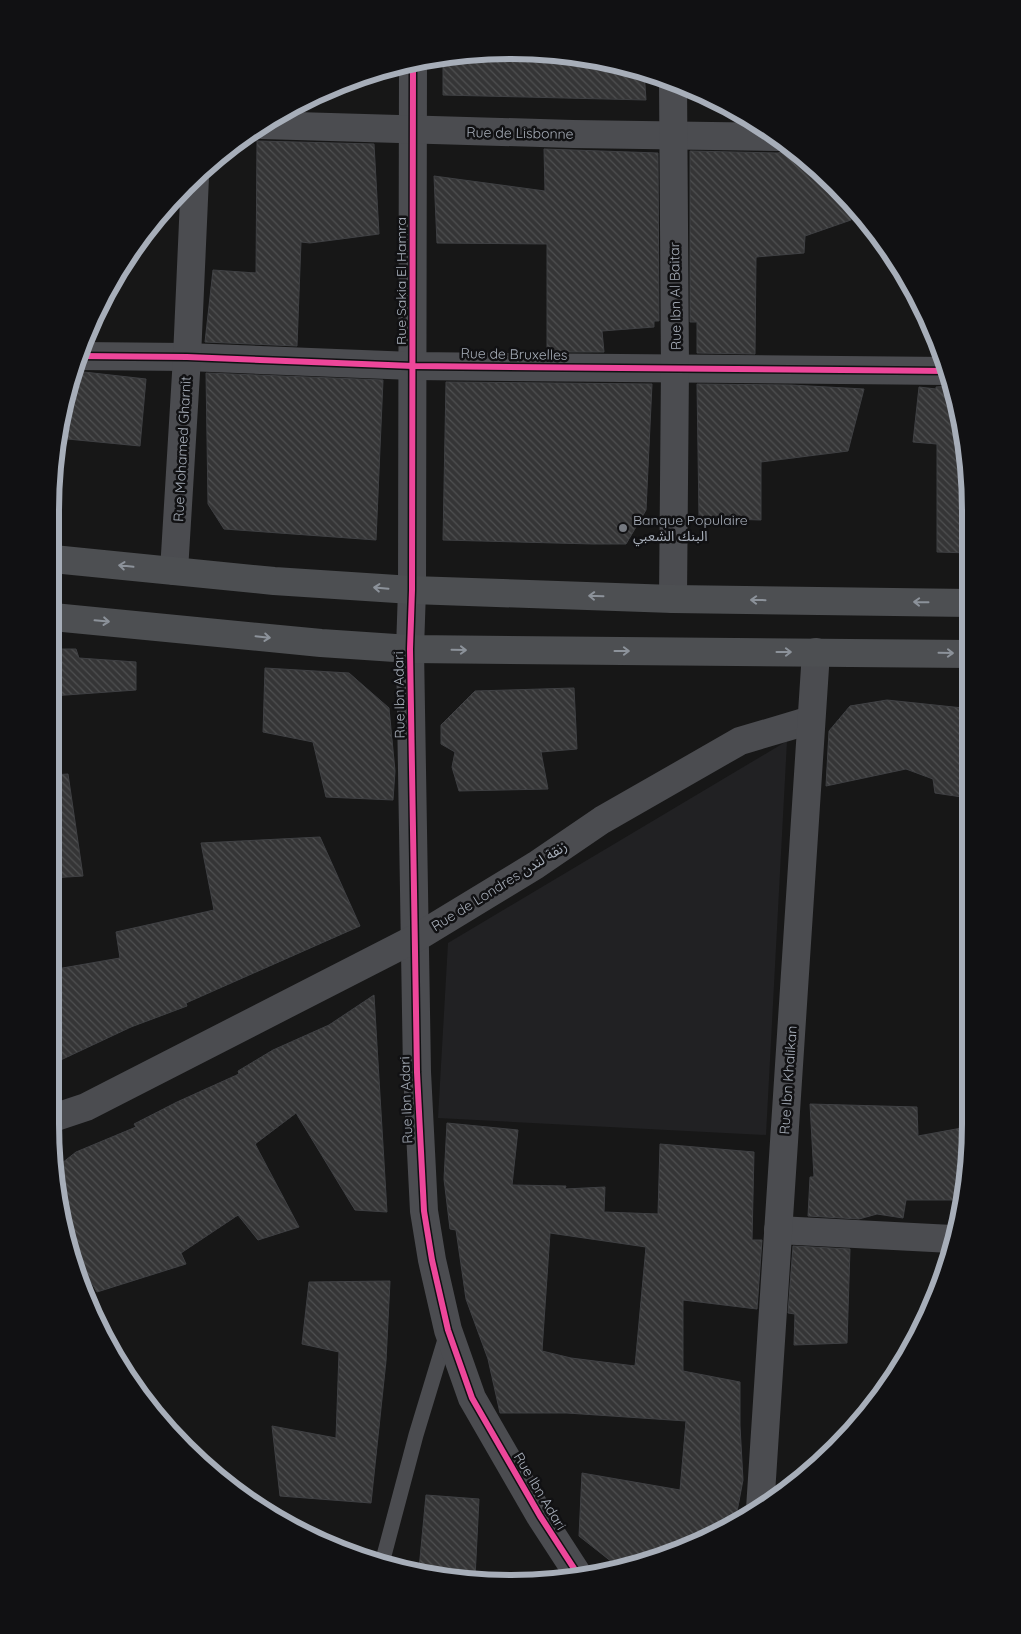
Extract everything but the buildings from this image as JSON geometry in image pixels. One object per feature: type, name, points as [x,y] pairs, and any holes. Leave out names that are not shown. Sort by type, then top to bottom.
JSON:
[{"type":"main road","points":[[59,560],[274,581],[412,590],[673,599],[962,603]]},
{"type":"main road","points":[[59,618],[322,643],[410,649],[962,654]]},
{"type":"street","name":"Rue Sakia El Hamra","points":[[412,590],[413,69]]},
{"type":"street","name":"Rue Ibn Al Baitar","points":[[673,89],[675,368],[673,599]]},
{"type":"street","name":"Rue de Lisbonne","points":[[275,125],[564,134],[764,137]]},
{"type":"street","name":"Rue Mohamed Gharnit","points":[[174,571],[187,357],[195,188]]},
{"type":"street","name":"Rue de Bruxelles","points":[[86,356],[187,357],[413,366],[940,372]]},
{"type":"street","name":"Rue Ibn Adari","points":[[412,590],[410,649],[417,1072],[424,1211],[432,1260],[448,1330],[472,1398],[540,1516],[575,1570]]},
{"type":"street","name":"Rue Ibn Khalikan","points":[[761,1499],[816,652]]},
{"type":"street","name":"Rue de Londres زنقة لندن","points":[[59,1116],[86,1107],[416,938],[536,865],[602,820],[740,741],[811,720]]},
{"type":"street","points":[[778,1230],[947,1239]]},
{"type":"lane","points":[[384,1557],[416,1434],[448,1330]]},
{"type":"shaded area","points":[[787,741],[766,1135],[438,1118],[448,943]]},
{"type":"cycle path","points":[[413,69],[412,590],[410,649],[417,1072],[424,1211],[432,1260],[448,1330],[472,1398],[540,1516],[575,1570]]},
{"type":"cycle path","points":[[86,356],[187,357],[413,366],[940,371]]},
{"type":"place","name":"Banque Populaire البنك الشعبي","points":[[623,528]]}]
